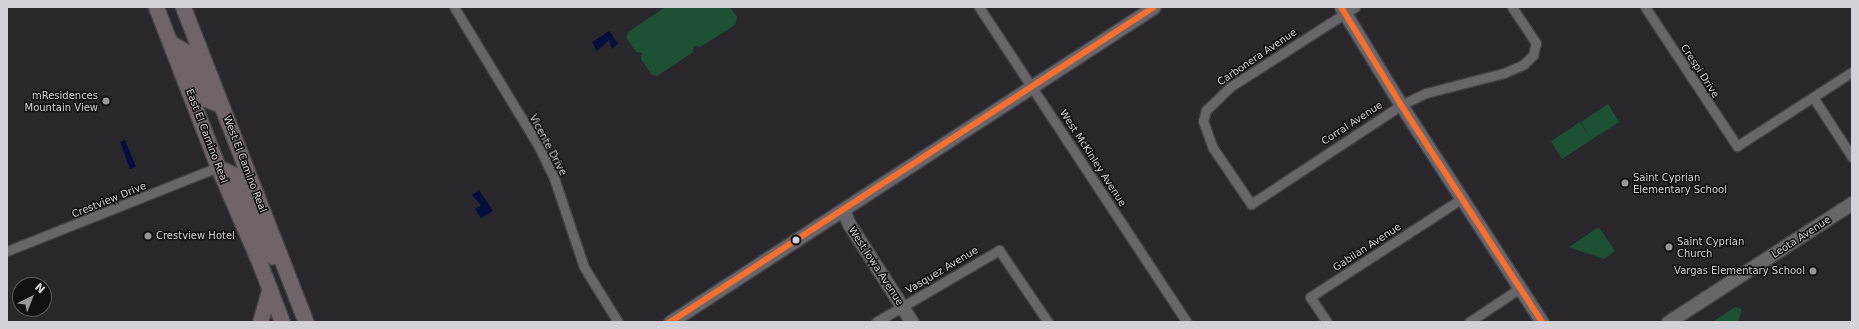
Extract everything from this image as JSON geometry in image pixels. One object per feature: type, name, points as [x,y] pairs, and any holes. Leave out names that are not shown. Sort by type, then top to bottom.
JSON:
[{"type":"main road","name":"East El Camino Real","points":[[156,7],[218,167],[270,288]]},
{"type":"main road","name":"West El Camino Real","points":[[183,7],[306,322]]},
{"type":"main road","points":[[171,43],[185,51],[206,98],[221,105]]},
{"type":"main road","points":[[218,167],[233,174],[238,179],[267,249],[290,281]]},
{"type":"main road","points":[[260,322],[270,288]]},
{"type":"main road","points":[[270,288],[282,322]]},
{"type":"street","name":"Vicente Drive","points":[[454,7],[538,145],[554,178],[584,267],[618,322]]},
{"type":"street","name":"West McKinley Avenue","points":[[979,7],[1033,86],[1187,322]]},
{"type":"street","points":[[670,322],[1154,7]]},
{"type":"street","name":"Corral Avenue","points":[[1251,204],[1400,105],[1426,93],[1504,73],[1524,64],[1533,55],[1536,43],[1512,7]]},
{"type":"street","name":"Crespi Drive","points":[[1645,7],[1737,146],[1813,97]]},
{"type":"street","points":[[1346,9],[1400,105],[1542,322]]},
{"type":"street","name":"Carbonera Avenue","points":[[1251,204],[1213,148],[1203,121],[1206,110],[1230,87],[1346,9]]},
{"type":"street","points":[[1852,72],[1813,97],[1852,157]]},
{"type":"street","name":"Crestview Drive","points":[[7,251],[218,167]]},
{"type":"street","name":"Gabilan Avenue","points":[[1327,322],[1310,297],[1461,199]]},
{"type":"street","name":"Leota Avenue","points":[[1668,322],[1852,203]]},
{"type":"street","name":"West Iowa Avenue","points":[[843,210],[849,224],[912,322]]},
{"type":"street","name":"Vasquez Avenue","points":[[876,322],[999,250],[1048,322]]},
{"type":"street","points":[[1469,322],[1520,288]]},
{"type":"green space","points":[[730,7],[737,17],[735,25],[700,47],[694,46],[693,52],[657,76],[651,74],[641,59],[642,53],[636,52],[626,37],[628,32],[664,8]]},
{"type":"green space","points":[[1608,104],[1619,122],[1562,159],[1551,141],[1580,122],[1590,138],[1581,122]]},
{"type":"green space","points":[[1597,228],[1600,229],[1615,251],[1604,259],[1569,247]]},
{"type":"green space","points":[[1735,307],[1742,309],[1738,322],[1712,322]]},
{"type":"shaded area","points":[[609,31],[618,44],[612,49],[609,40],[597,51],[592,42]]},
{"type":"shaded area","points":[[125,140],[136,167],[130,169],[120,142]]},
{"type":"shaded area","points":[[479,190],[493,211],[481,218],[475,209],[481,205],[472,195]]},
{"type":"transit line","points":[[670,322],[1154,7]]},
{"type":"transit line","points":[[1341,7],[1401,105],[1542,322]]},
{"type":"place","name":"mResidences Mountain View","points":[[106,101]]},
{"type":"place","name":"Saint Cyprian Elementary School","points":[[1625,183]]},
{"type":"place","name":"Crestview Hotel","points":[[148,236]]},
{"type":"place","name":"Saint Cyprian Church","points":[[1669,247]]},
{"type":"place","name":"Vargas Elementary School","points":[[1813,271]]}]
